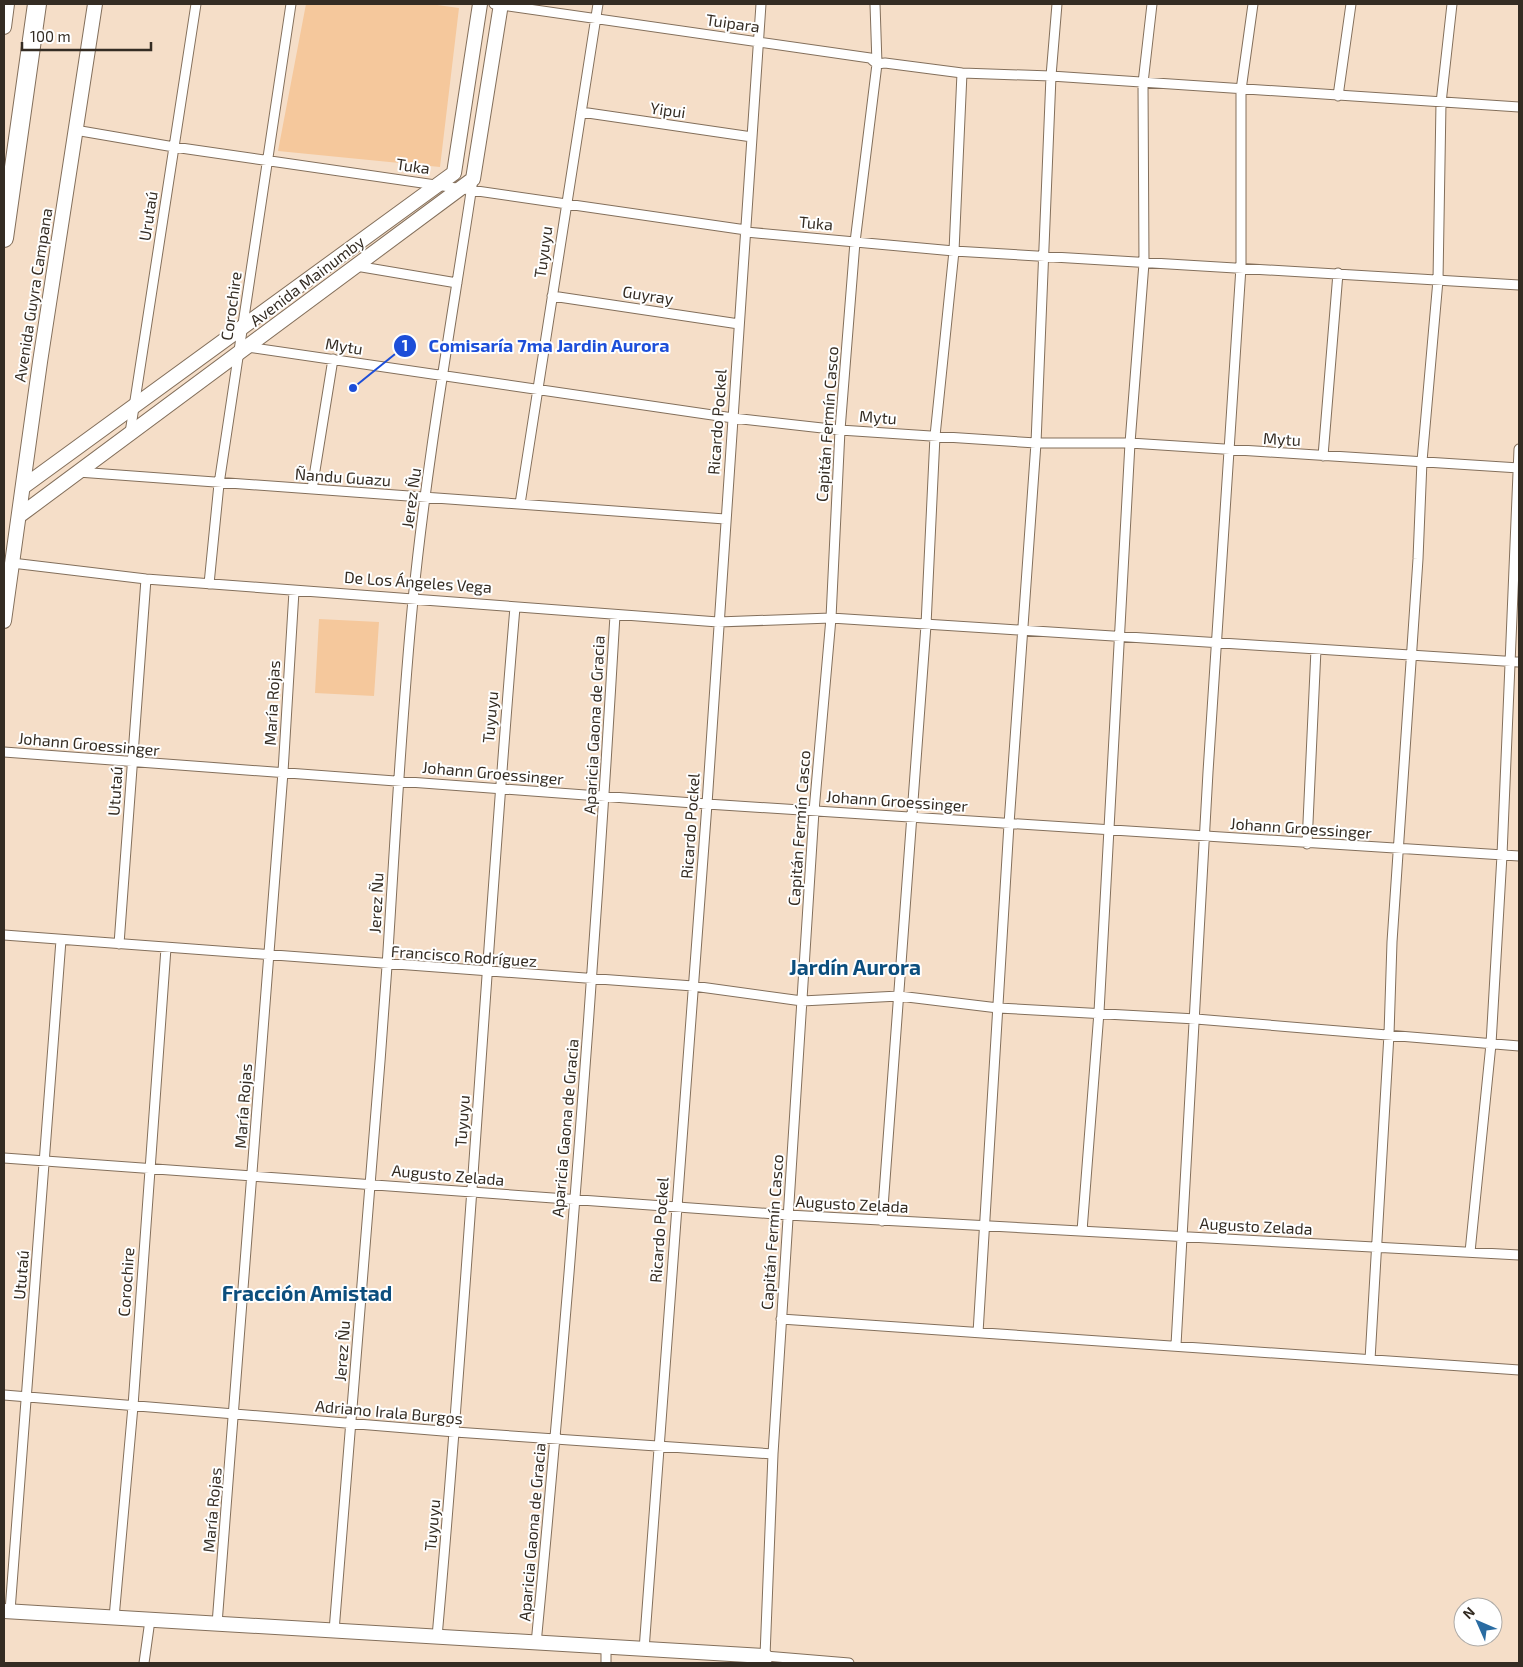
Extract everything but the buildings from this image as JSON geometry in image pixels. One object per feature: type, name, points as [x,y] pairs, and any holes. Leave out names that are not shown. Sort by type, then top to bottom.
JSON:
[{"type":"highway","points":[[4,238],[37,4]]},
{"type":"street","points":[[4,26],[7,4]]},
{"type":"street","name":"Avenida Guyra Campana","points":[[4,621],[8,562],[19,516],[95,4]]},
{"type":"street","name":"Urutaú","points":[[130,433],[196,4]]},
{"type":"street","name":"Corochire","points":[[209,584],[219,484],[242,349],[266,160],[291,4]]},
{"type":"street","name":"Avenida Mainumby","points":[[23,487],[454,174],[480,4]]},
{"type":"street","points":[[468,186],[498,4]]},
{"type":"street","name":"Tuipara","points":[[498,4],[870,58],[877,64],[885,63],[962,73],[1051,76],[1519,107]]},
{"type":"street","name":"Tuyuyu","points":[[520,504],[598,4]]},
{"type":"street","name":"Ricardo Pockel","points":[[644,1650],[706,804],[761,4]]},
{"type":"street","name":"Capitán Fermín Casco","points":[[765,1660],[772,1454],[814,811],[831,618],[840,430],[855,242],[877,64],[875,4]]},
{"type":"street","points":[[978,1333],[1009,824],[1036,443],[1051,76],[1057,4]]},
{"type":"street","points":[[1082,1232],[1099,1012],[1130,444],[1144,263],[1143,83],[1152,4]]},
{"type":"street","points":[[1176,1345],[1216,642],[1241,267],[1241,90],[1253,4]]},
{"type":"street","points":[[1338,96],[1351,4]]},
{"type":"street","points":[[1370,1360],[1399,850],[1413,655],[1422,461],[1438,280],[1441,103],[1452,4]]},
{"type":"street","points":[[882,1220],[926,625],[935,436],[954,251],[962,73]]},
{"type":"street","name":"Yipui","points":[[580,112],[752,137]]},
{"type":"street","name":"Tuka","points":[[75,130],[174,147],[438,185],[468,186],[566,205],[746,231],[954,251],[1519,285]]},
{"type":"street","name":"Avenida Mainumby","points":[[19,516],[242,349],[468,186]]},
{"type":"street","name":"Jerez Ñu","points":[[334,1631],[352,1424],[387,965],[398,780],[413,600],[426,497],[458,283],[468,186]]},
{"type":"street","points":[[356,266],[458,283]]},
{"type":"street","points":[[1323,456],[1338,273]]},
{"type":"street","name":"Guyray","points":[[552,296],[739,324]]},
{"type":"street","name":"Mytu","points":[[242,349],[333,359],[733,418],[840,430],[1036,443],[1130,444],[1519,468]]},
{"type":"street","points":[[312,489],[333,359]]},
{"type":"street","points":[[1470,1252],[1491,1044],[1502,855],[1519,449]]},
{"type":"street","name":"Ñandu Guazu","points":[[77,472],[219,484],[725,519]]},
{"type":"street","name":"De Los Ángeles Vega","points":[[8,562],[146,580],[718,622],[831,618],[1519,662]]},
{"type":"street","name":"Ututaú","points":[[119,944],[146,580]]},
{"type":"street","name":"María Rojas","points":[[217,1624],[253,1175],[283,772],[294,591]]},
{"type":"street","name":"Tuyuyu","points":[[437,1638],[455,1432],[488,972],[499,788],[515,607]]},
{"type":"street","name":"Aparicia Gaona de Gracia","points":[[536,1644],[556,1438],[592,980],[615,615]]},
{"type":"street","points":[[1306,844],[1316,649]]},
{"type":"street","name":"Johann Groessinger","points":[[4,752],[132,763],[398,780],[604,797],[1399,850],[1519,856]]},
{"type":"street","name":"Francisco Rodríguez","points":[[4,935],[387,965],[693,986],[802,1001],[898,996],[998,1008],[1099,1012],[1196,1019],[1519,1046]]},
{"type":"street","name":"Ututaú","points":[[7,1611],[45,1162],[61,940]]},
{"type":"street","name":"Corochire","points":[[114,1618],[133,1406],[166,948]]},
{"type":"street","name":"Augusto Zelada","points":[[4,1158],[788,1215],[1519,1255]]},
{"type":"street","points":[[781,1319],[1519,1370]]},
{"type":"street","name":"Adriano Irala Burgos","points":[[4,1395],[455,1432],[772,1454]]},
{"type":"street","points":[[7,1611],[644,1650],[765,1660],[849,1663]]},
{"type":"street","points":[[144,1663],[150,1620]]},
{"type":"street","points":[[606,1648],[606,1663]]},
{"type":"shaded area","points":[[306,4],[430,4],[459,8],[440,167],[278,151]]},
{"type":"shaded area","points":[[319,619],[379,622],[374,696],[315,693]]},
{"type":"place","name":"Comisaría 7ma Jardin Aurora","points":[[353,388]]},
{"type":"district","name":"Jardín Aurora","points":[[855,968]]},
{"type":"district","name":"Fracción Amistad","points":[[307,1294]]}]
